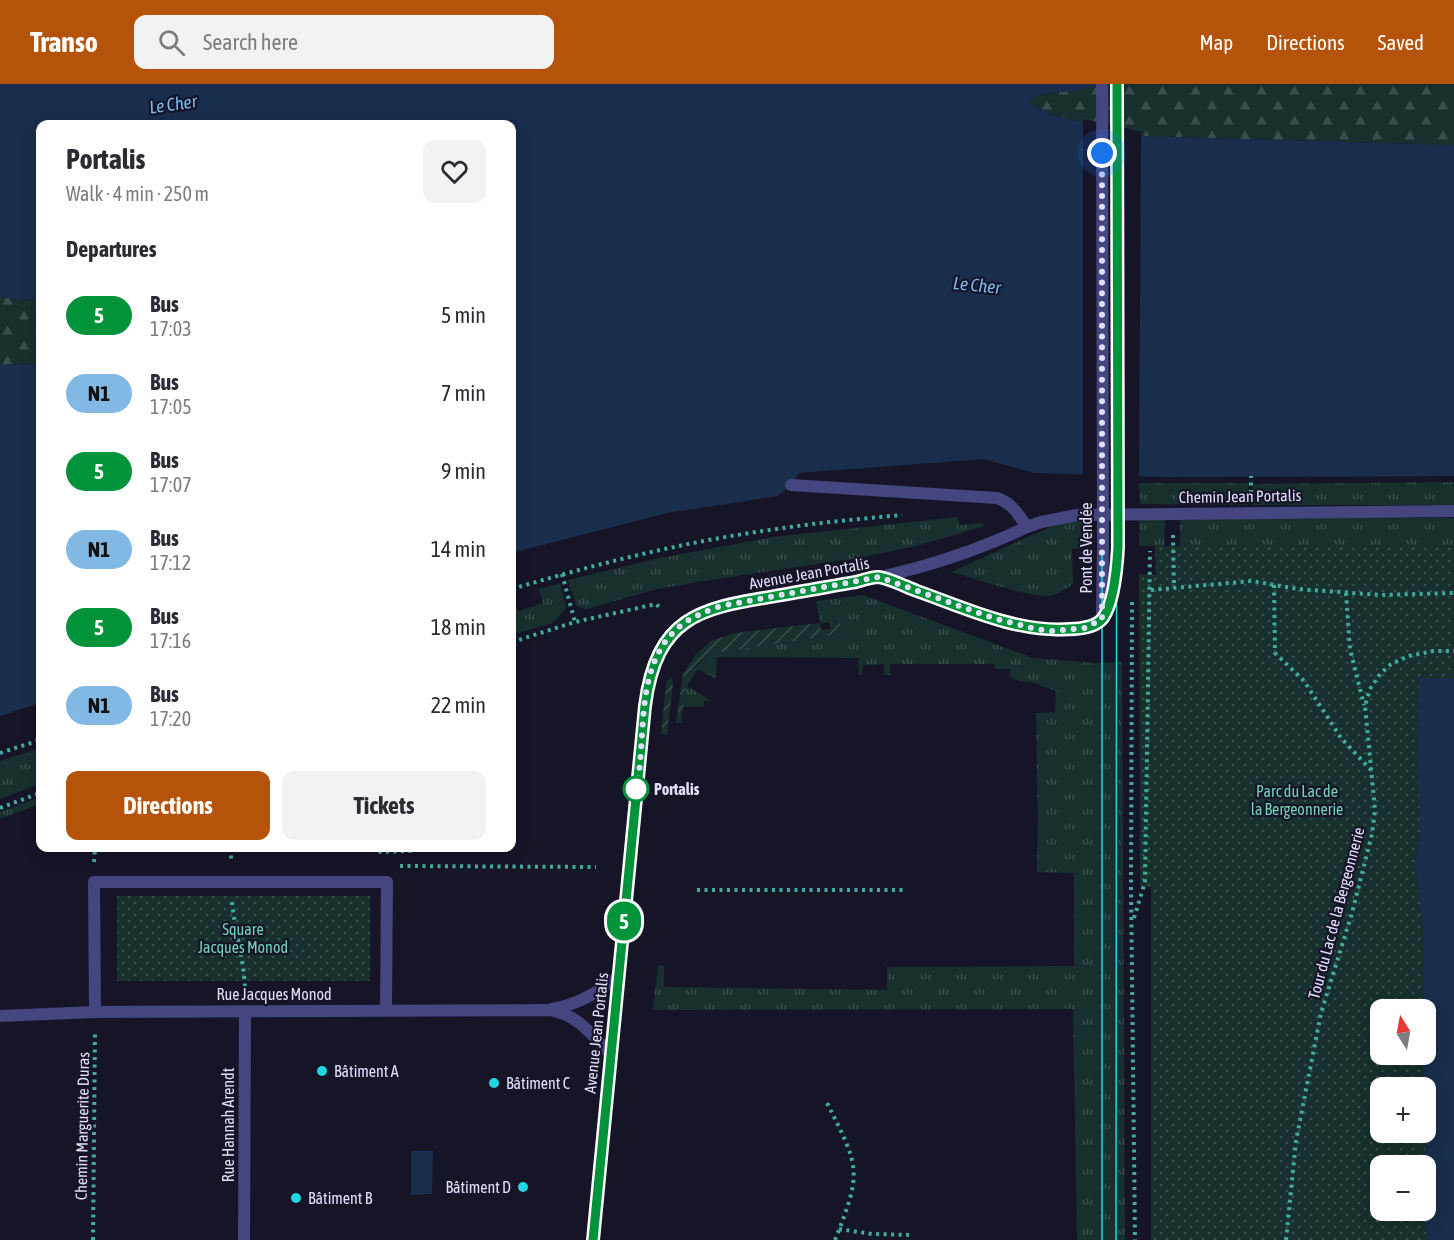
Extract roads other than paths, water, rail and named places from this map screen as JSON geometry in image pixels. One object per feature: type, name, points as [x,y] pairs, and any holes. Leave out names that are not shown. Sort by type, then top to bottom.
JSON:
[{"type":"street","name":"Pont de Vendée","points":[[1102,84],[1102,619]]},
{"type":"street","name":"Pont de Vendée","points":[[1102,619],[1111,596],[1118,547],[1117,84]]},
{"type":"street","points":[[791,485],[997,498],[1015,508],[1027,527]]},
{"type":"street","name":"Chemin Jean Portalis","points":[[1027,527],[1077,515],[1454,511]]},
{"type":"street","name":"Avenue Jean Portalis","points":[[593,1240],[648,689],[655,662],[664,644],[680,626],[690,619],[721,606],[879,577],[966,552],[1027,527]]},
{"type":"street","points":[[879,577],[993,618],[1036,629],[1052,631],[1085,628],[1102,619]]},
{"type":"street","points":[[95,1012],[94,882],[387,882],[386,1010]]},
{"type":"street","name":"Rue Jacques Monod","points":[[548,1010],[582,1000],[618,977]]},
{"type":"street","name":"Rue Jacques Monod","points":[[0,1016],[95,1012],[548,1010],[561,1011],[570,1016],[595,1037],[611,1055]]},
{"type":"street","name":"Rue Hannah Arendt","points":[[244,1240],[245,1011]]},
{"type":"water","name":"Le Cher","points":[[0,84],[1099,84],[1084,89],[1037,95],[1030,103],[1052,115],[1145,136],[1454,145],[1454,476],[1165,477],[1034,473],[984,459],[799,473],[791,485],[778,496],[667,513],[516,552],[516,120],[36,120],[36,301],[0,297]]},
{"type":"water","points":[[35,364],[36,704],[0,716],[0,365]]},
{"type":"water","points":[[1419,678],[1454,678],[1454,1240],[1426,1240],[1426,1221],[1436,1221],[1436,1155],[1424,1155],[1425,1143],[1436,1143],[1436,1077],[1424,1077],[1422,1065],[1436,1065],[1436,999],[1423,999],[1424,937],[1415,863],[1420,834]]},
{"type":"water","points":[[411,1151],[433,1151],[432,1194],[411,1195]]},
{"type":"tram line","points":[[1102,84],[1102,1240]]},
{"type":"tram line","points":[[1116,1240],[1117,84]]},
{"type":"place","name":"Portalis","points":[[636,789]]},
{"type":"place","name":"Bâtiment A","points":[[322,1071]]},
{"type":"place","name":"Bâtiment C","points":[[494,1083]]},
{"type":"place","name":"Bâtiment D","points":[[523,1187]]},
{"type":"place","name":"Bâtiment B","points":[[296,1198]]},
{"type":"park label","name":"Parc du Lac de la Bergeonnerie","points":[[1297,800]]},
{"type":"park label","name":"Square Jacques Monod","points":[[243,938]]}]
